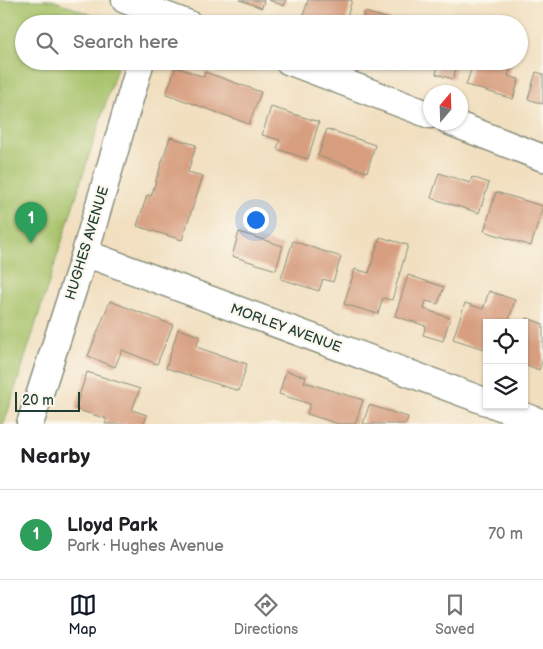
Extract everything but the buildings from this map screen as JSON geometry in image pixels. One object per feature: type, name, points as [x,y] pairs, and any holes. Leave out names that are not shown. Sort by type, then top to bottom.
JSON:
[{"type":"street","points":[[125,0],[150,15]]},
{"type":"street","name":"HUGHES AVENUE","points":[[30,424],[85,253],[137,70]]},
{"type":"street","points":[[312,70],[423,112]]},
{"type":"street","points":[[468,129],[543,158]]},
{"type":"street","name":"MORLEY AVENUE","points":[[85,253],[483,401]]},
{"type":"street","points":[[506,409],[543,423]]},
{"type":"green space","points":[[0,0],[52,0],[92,15],[15,15],[15,70],[116,70],[4,424],[0,424]]},
{"type":"place","name":"Lloyd Park","points":[[31,243]]}]
